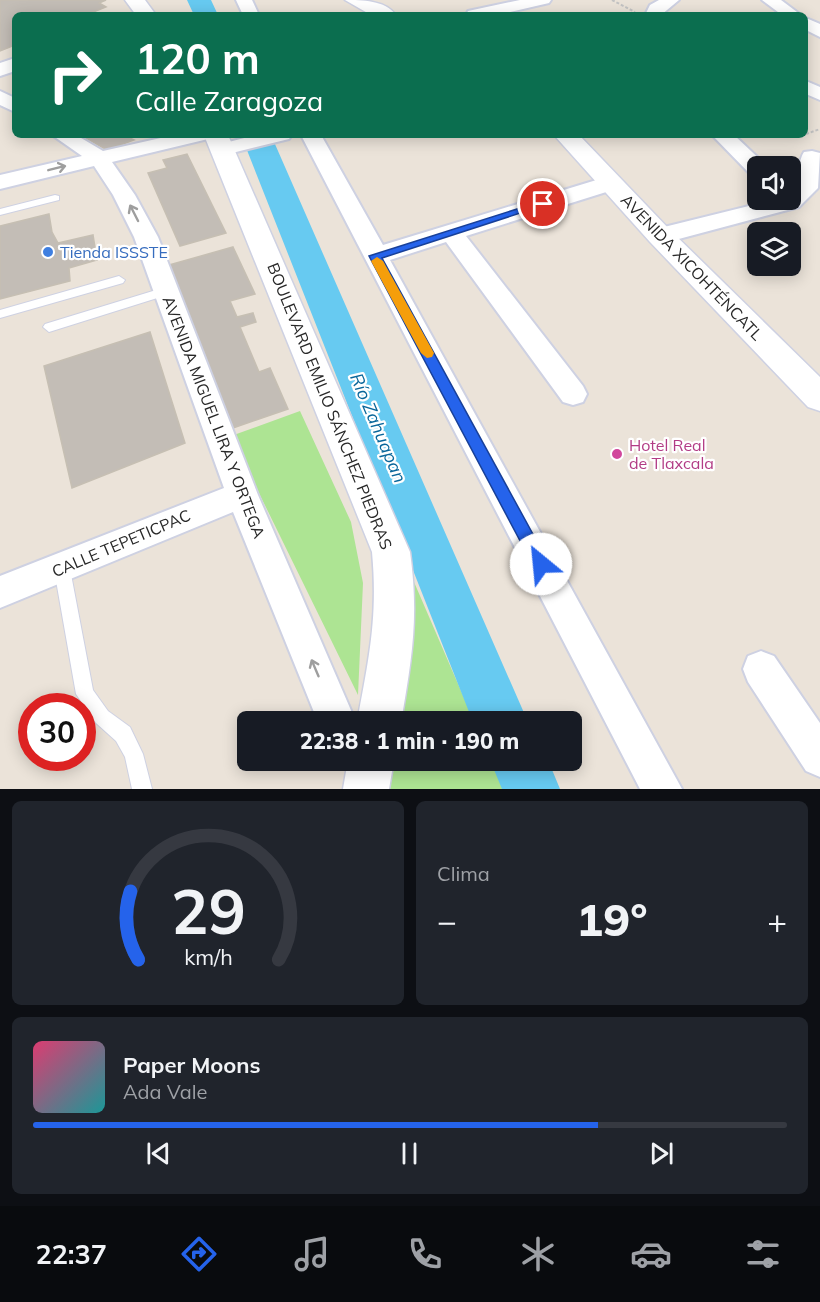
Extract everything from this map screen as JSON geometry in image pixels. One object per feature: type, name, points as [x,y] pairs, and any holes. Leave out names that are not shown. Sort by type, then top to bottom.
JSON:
[{"type":"street","points":[[355,0],[380,12]]},
{"type":"street","points":[[488,12],[543,0]]},
{"type":"street","points":[[651,12],[671,0]]},
{"type":"street","points":[[770,0],[788,12]]},
{"type":"street","name":"AVENIDA MIGUEL LIRA Y ORTEGA","points":[[67,138],[99,158],[124,195],[140,226],[242,495],[333,711]]},
{"type":"street","points":[[0,182],[99,158],[252,138]]},
{"type":"street","points":[[313,138],[662,789]]},
{"type":"street","name":"AVENIDA XICOHTÉNCATL","points":[[569,138],[660,236],[820,398]]},
{"type":"street","points":[[725,138],[747,159]]},
{"type":"street","name":"BOULEVARD EMILIO SÁNCHEZ PIEDRAS","points":[[221,141],[390,552],[396,596],[394,639],[381,711]]},
{"type":"street","points":[[660,236],[802,197],[812,157]]},
{"type":"street","points":[[375,256],[611,183]]},
{"type":"street","points":[[451,232],[573,394]]},
{"type":"street","name":"CALLE TEPETICPAC","points":[[0,592],[62,569],[196,511],[242,495]]},
{"type":"street","points":[[761,669],[820,757]]},
{"type":"street","points":[[359,771],[366,789]]},
{"type":"street","points":[[366,789],[369,771]]},
{"type":"lane","points":[[0,212],[55,198]]},
{"type":"lane","points":[[0,314],[118,280]]},
{"type":"lane","points":[[49,327],[166,291]]},
{"type":"lane","points":[[62,569],[85,694],[102,717],[123,734],[134,754],[142,789]]},
{"type":"path","points":[[612,0],[642,12]]},
{"type":"green space","points":[[300,411],[351,522],[363,583],[358,695],[231,436]]},
{"type":"green space","points":[[414,582],[470,711],[397,711]]},
{"type":"green space","points":[[389,771],[495,771],[503,789],[387,789]]},
{"type":"building","points":[[0,0],[106,0],[99,3],[106,7],[94,12],[12,12],[12,46],[0,51]]},
{"type":"building","points":[[86,138],[130,138],[134,140],[107,150]]},
{"type":"building","points":[[187,154],[226,233],[180,246],[148,173],[167,168],[163,160]]},
{"type":"building","name":"Tienda ISSSTE","points":[[49,214],[52,232],[58,243],[93,235],[97,260],[69,268],[70,281],[0,299],[0,226]]},
{"type":"building","points":[[233,247],[255,294],[230,301],[237,317],[253,313],[256,322],[240,327],[259,372],[270,368],[288,409],[230,429],[169,265]]},
{"type":"building","points":[[150,332],[185,443],[72,488],[44,366]]},
{"type":"waterway","name":"Río Zahuapan","points":[[199,0],[205,12]]},
{"type":"waterway","name":"Río Zahuapan","points":[[257,138],[496,711]]},
{"type":"waterway","name":"Río Zahuapan","points":[[523,771],[531,789]]},
{"type":"slow traffic","points":[[377,261],[427,353]]},
{"type":"place","name":"Tienda ISSSTE","points":[[48,252]]},
{"type":"place","name":"Hotel Real de Tlaxcala","points":[[617,454]]},
{"type":"route","points":[[541,564],[375,256],[543,204]]}]
